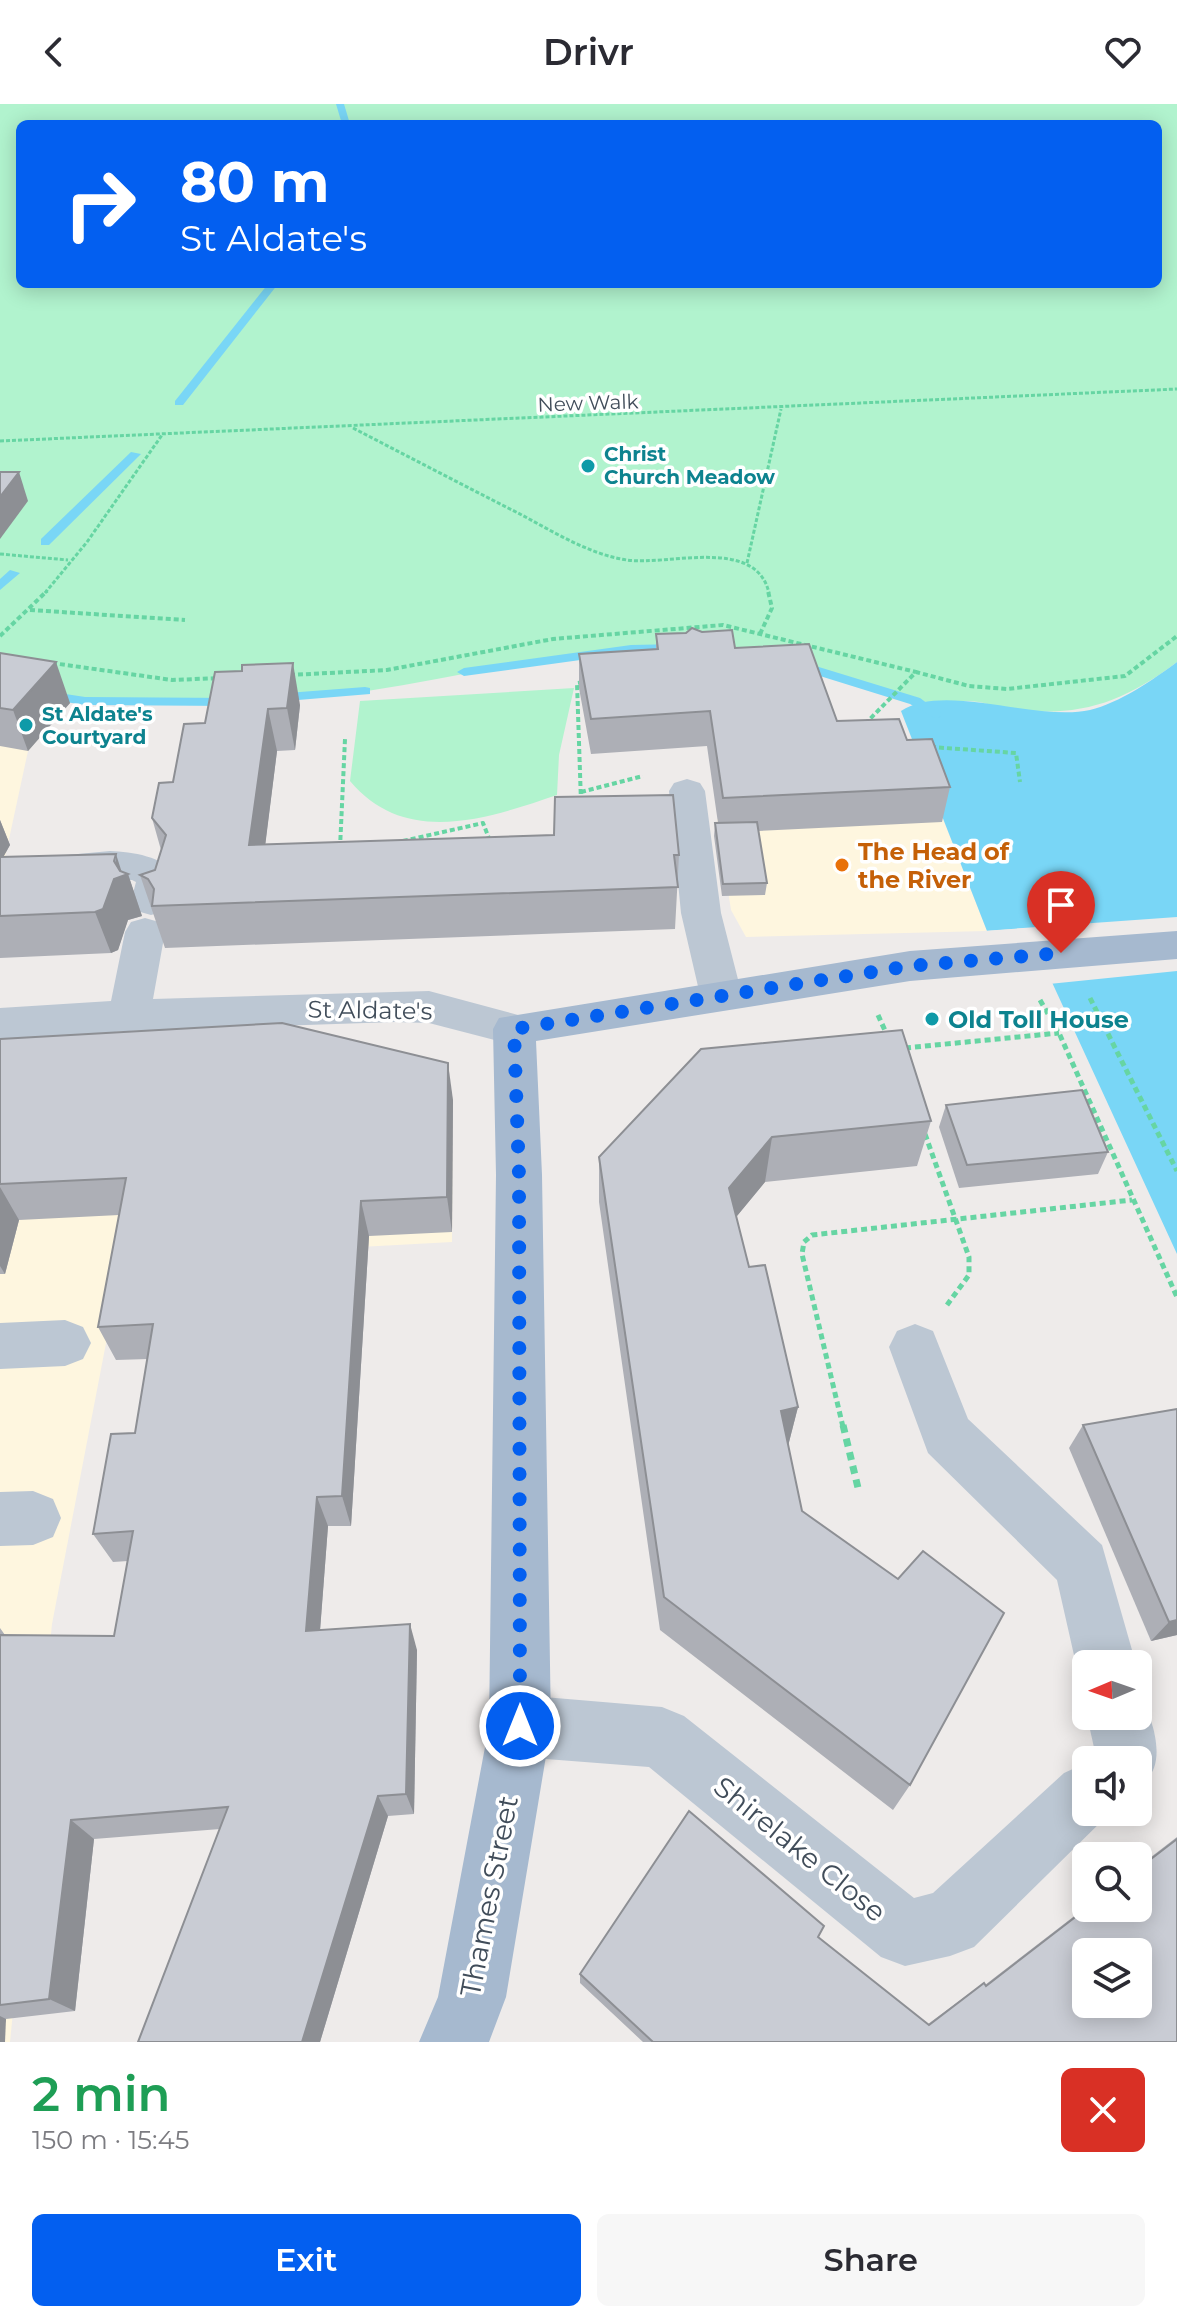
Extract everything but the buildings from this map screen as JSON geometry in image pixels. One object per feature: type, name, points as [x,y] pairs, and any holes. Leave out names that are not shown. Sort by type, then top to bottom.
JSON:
[{"type":"main road","name":"St Aldate's","points":[[514,1029],[721,995],[973,960],[1177,945]]},
{"type":"main road","name":"Thames Street","points":[[454,2042],[472,1997],[520,1726],[519,1175],[514,1029]]},
{"type":"street","points":[[687,791],[701,913],[721,995]]},
{"type":"street","points":[[18,867],[125,864],[144,868],[157,876],[129,1015]]},
{"type":"street","name":"St Aldate's","points":[[0,1024],[129,1015],[429,1007],[514,1029]]},
{"type":"street","points":[[0,1346],[65,1343]]},
{"type":"street","points":[[915,1347],[947,1435],[1082,1565],[1103,1650]]},
{"type":"street","name":"Shirelake Close","points":[[520,1726],[585,1729],[662,1738],[905,1933],[950,1923],[1072,1808]]},
{"type":"path","name":"New Walk","points":[[0,441],[781,409],[1177,389]]},
{"type":"path","points":[[747,563],[781,409]]},
{"type":"path","points":[[352,427],[581,546],[628,560],[727,558],[747,563],[767,585],[772,608],[760,634]]},
{"type":"path","points":[[0,636],[29,610],[69,561],[162,435]]},
{"type":"path","points":[[0,554],[69,561]]},
{"type":"path","points":[[29,610],[185,620]]},
{"type":"path","points":[[280,675],[387,670],[568,638],[723,625],[969,686],[1007,689],[1125,676],[1177,636]]},
{"type":"path","points":[[47,662],[172,680],[233,677]]},
{"type":"path","points":[[863,726],[916,672]]},
{"type":"path","points":[[581,807],[577,683],[590,682]]},
{"type":"path","points":[[340,855],[345,739]]},
{"type":"path","points":[[929,746],[1016,753],[1020,782]]},
{"type":"path","points":[[397,842],[483,823],[492,846]]},
{"type":"path","points":[[1088,993],[1177,1171]]},
{"type":"path","points":[[1039,997],[1059,1033],[1177,1297]]},
{"type":"path","points":[[876,1012],[893,1049],[1059,1033]]},
{"type":"path","points":[[1052,1020],[1098,1014]]},
{"type":"path","points":[[915,1347],[969,1275],[969,1257],[921,1121]]},
{"type":"path","points":[[859,1492],[802,1254],[804,1242],[812,1235],[1132,1200]]},
{"type":"shaded area","points":[[0,688],[73,699],[28,751],[0,881]]},
{"type":"shaded area","name":"The Head of the River","points":[[917,753],[987,931],[746,937],[731,910],[717,819]]},
{"type":"shaded area","points":[[0,1079],[453,1100],[452,1242],[122,1260],[52,1624],[10,2042],[0,2042]]},
{"type":"green space","name":"Christ Church Meadow","points":[[0,104],[1177,104],[1177,662],[1137,688],[1098,705],[1033,711],[979,702],[912,700],[800,663],[762,654],[713,648],[663,647],[564,656],[367,691],[276,701],[184,703],[0,688]]},
{"type":"green space","points":[[574,688],[559,755],[557,795],[475,819],[421,821],[396,814],[372,802],[350,781],[360,701]]},
{"type":"water","points":[[1177,662],[1177,1254],[1027,928],[987,931],[901,711],[919,703],[941,700],[1044,711],[1090,710],[1124,696]]},
{"type":"pier","points":[[1177,917],[1177,971],[1049,984],[1024,932],[987,935],[983,931]]},
{"type":"waterway","points":[[340,104],[345,120]]},
{"type":"waterway","points":[[179,403],[270,288]]},
{"type":"waterway","points":[[45,542],[135,454]]},
{"type":"waterway","points":[[0,586],[14,573]]},
{"type":"waterway","points":[[464,672],[631,649],[680,648]]},
{"type":"waterway","points":[[796,664],[915,701],[936,715]]},
{"type":"waterway","points":[[0,688],[85,701],[232,702]]},
{"type":"waterway","points":[[274,698],[365,691]]},
{"type":"place","name":"Christ Church Meadow","points":[[588,466]]},
{"type":"place","name":"St Aldate's Courtyard","points":[[26,725]]},
{"type":"place","name":"The Head of the River","points":[[842,865]]},
{"type":"place","name":"Old Toll House","points":[[932,1019]]},
{"type":"route","points":[[520,1726],[519,1175],[514,1029],[910,966],[1061,953]]}]
